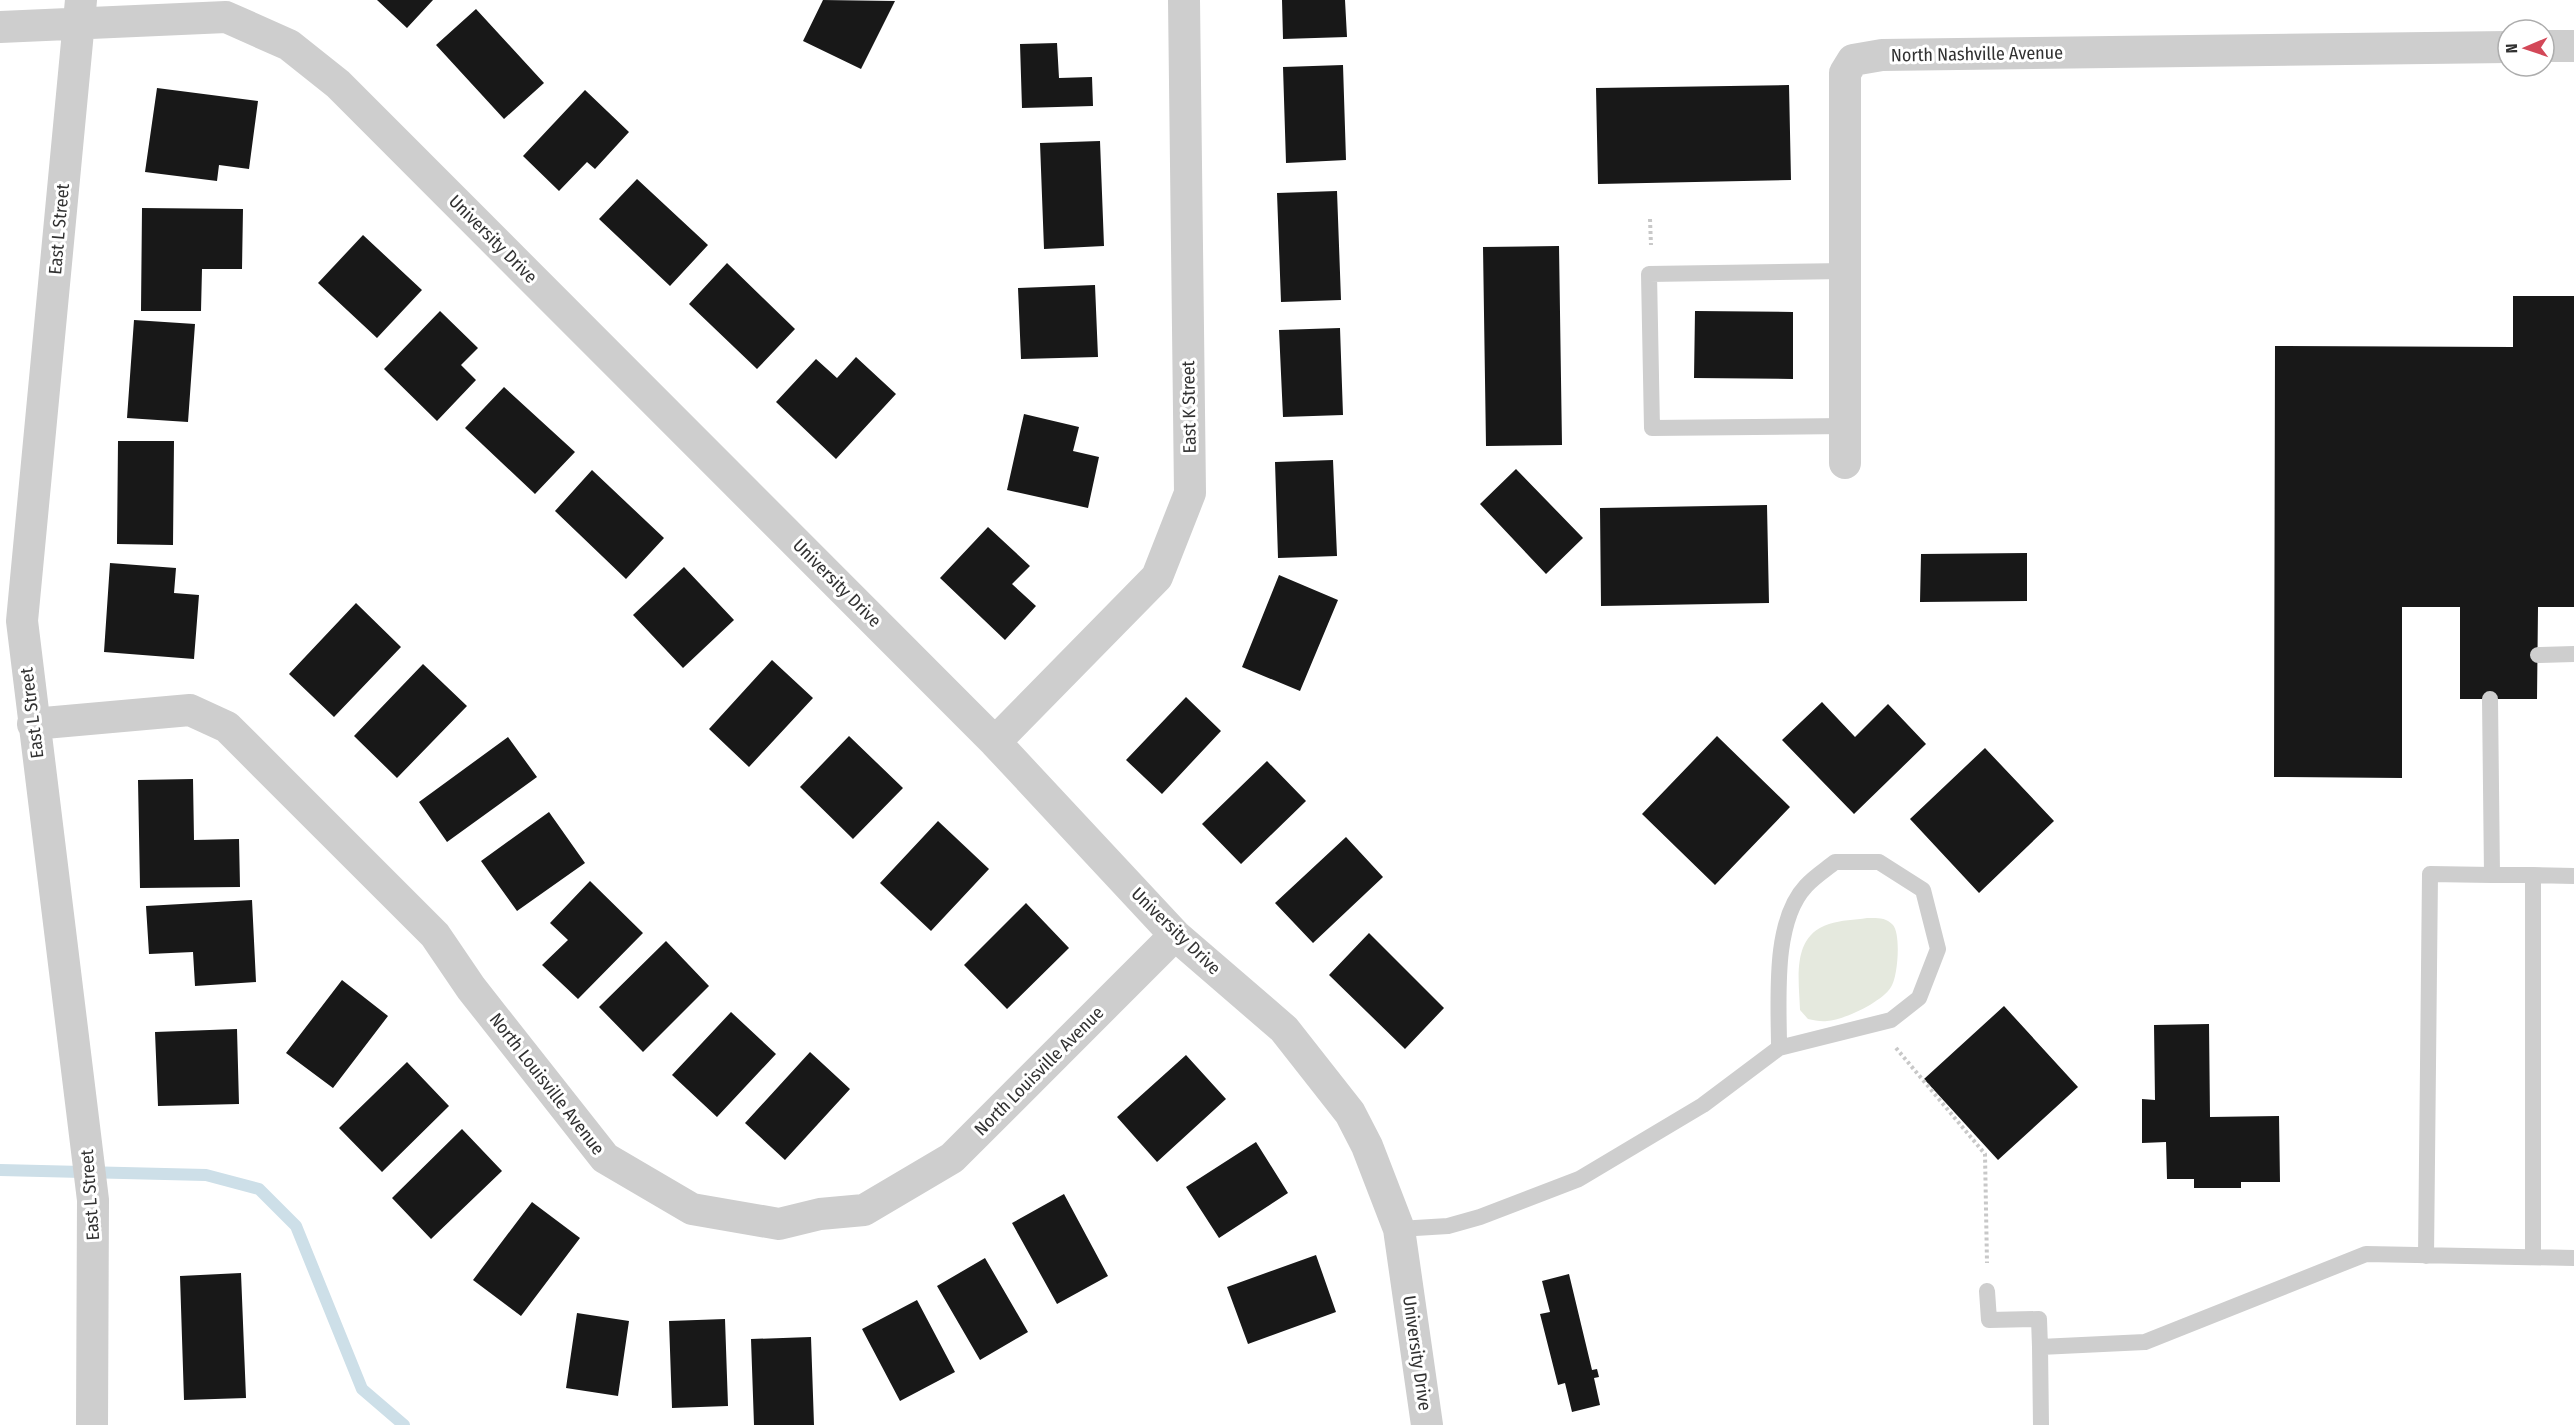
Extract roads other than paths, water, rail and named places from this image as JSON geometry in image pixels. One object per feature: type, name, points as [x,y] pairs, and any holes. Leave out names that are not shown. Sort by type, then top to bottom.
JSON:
[{"type":"street","name":"East K Street","points":[[995,742],[1157,577],[1190,493],[1184,0]]},
{"type":"street","name":"University Drive","points":[[0,27],[80,12],[226,17],[289,45],[338,84],[995,742],[1175,935],[1284,1029],[1350,1113],[1367,1146],[1400,1229],[1427,1425]]},
{"type":"street","name":"East L Street","points":[[80,12],[22,621],[93,1200],[92,1425]]},
{"type":"street","name":"North Nashville Avenue","points":[[1845,463],[1845,73],[1853,60],[1882,55],[2496,46]]},
{"type":"street","points":[[2556,46],[2574,46]]},
{"type":"street","name":"North Louisville Avenue","points":[[33,724],[190,710],[228,727],[435,935],[471,988],[605,1158],[692,1209],[779,1224],[820,1214],[864,1210],[952,1158],[1175,935]]},
{"type":"lane","points":[[1845,271],[1649,274],[1652,428],[1845,426]]},
{"type":"lane","points":[[2538,655],[2574,654]]},
{"type":"lane","points":[[2490,699],[2492,875]]},
{"type":"lane","points":[[1400,1229],[1448,1226],[1579,1179],[1703,1106],[1779,1048],[1891,1020],[1919,998],[1938,949],[1923,890],[1879,862],[1835,862],[1805,887],[1784,930],[1779,980],[1779,1048]]},
{"type":"lane","points":[[2426,1256],[2430,874],[2574,876]]},
{"type":"lane","points":[[2533,875],[2533,1257]]},
{"type":"lane","points":[[2040,1347],[2145,1342],[2366,1254],[2574,1257]]},
{"type":"lane","points":[[1987,1291],[1989,1320],[2039,1319],[2041,1425]]},
{"type":"waterway","points":[[0,1170],[206,1175],[259,1189],[296,1226],[362,1389],[404,1425]]}]
